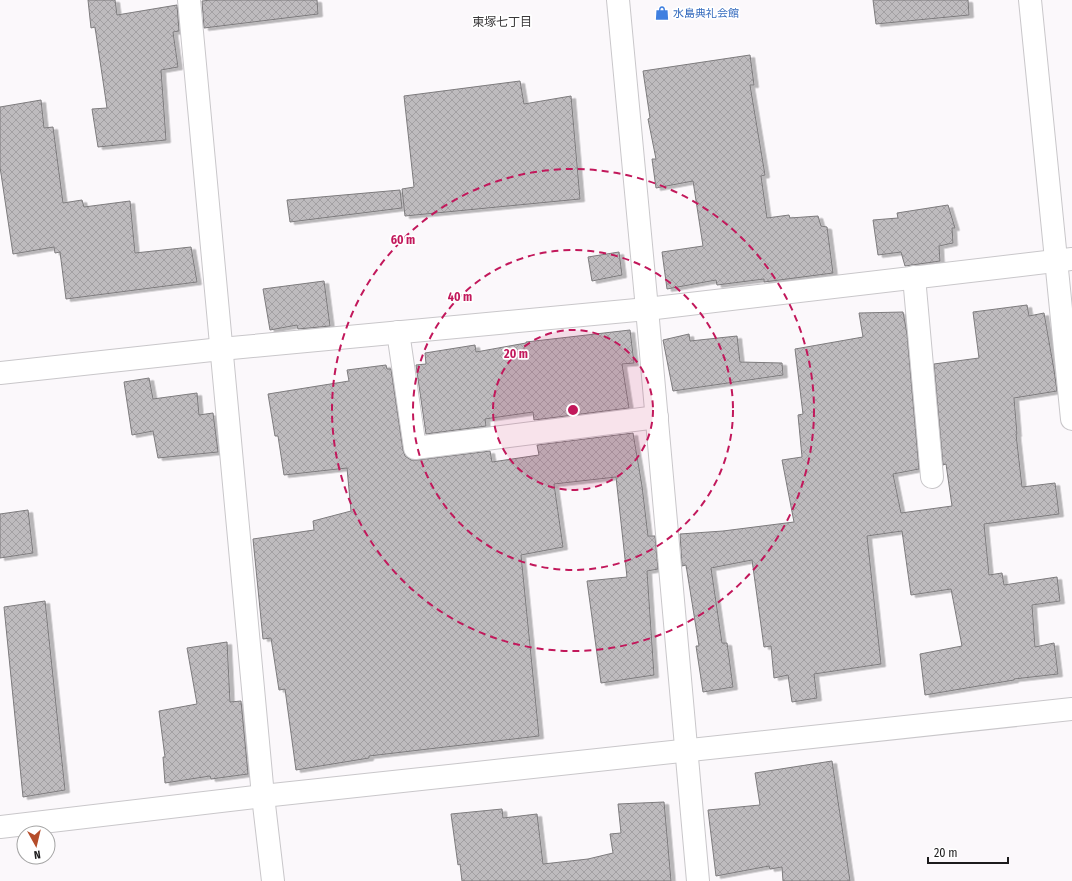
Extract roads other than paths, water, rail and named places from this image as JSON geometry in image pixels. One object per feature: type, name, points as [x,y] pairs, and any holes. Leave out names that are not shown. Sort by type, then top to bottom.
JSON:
[{"type":"street","points":[[189,0],[262,796],[273,881]]},
{"type":"street","points":[[618,0],[698,881]]},
{"type":"street","points":[[1030,0],[1064,260],[1072,419]]},
{"type":"street","points":[[0,373],[221,349],[647,309],[1064,260]]},
{"type":"street","points":[[914,277],[932,477]]},
{"type":"street","points":[[398,332],[415,448],[657,417]]},
{"type":"street","points":[[0,827],[262,796],[687,752],[1072,709]]},
{"type":"place","name":"水島典礼会館","points":[[662,13]]},
{"type":"district","name":"東塚七丁目","points":[[502,22]]}]
